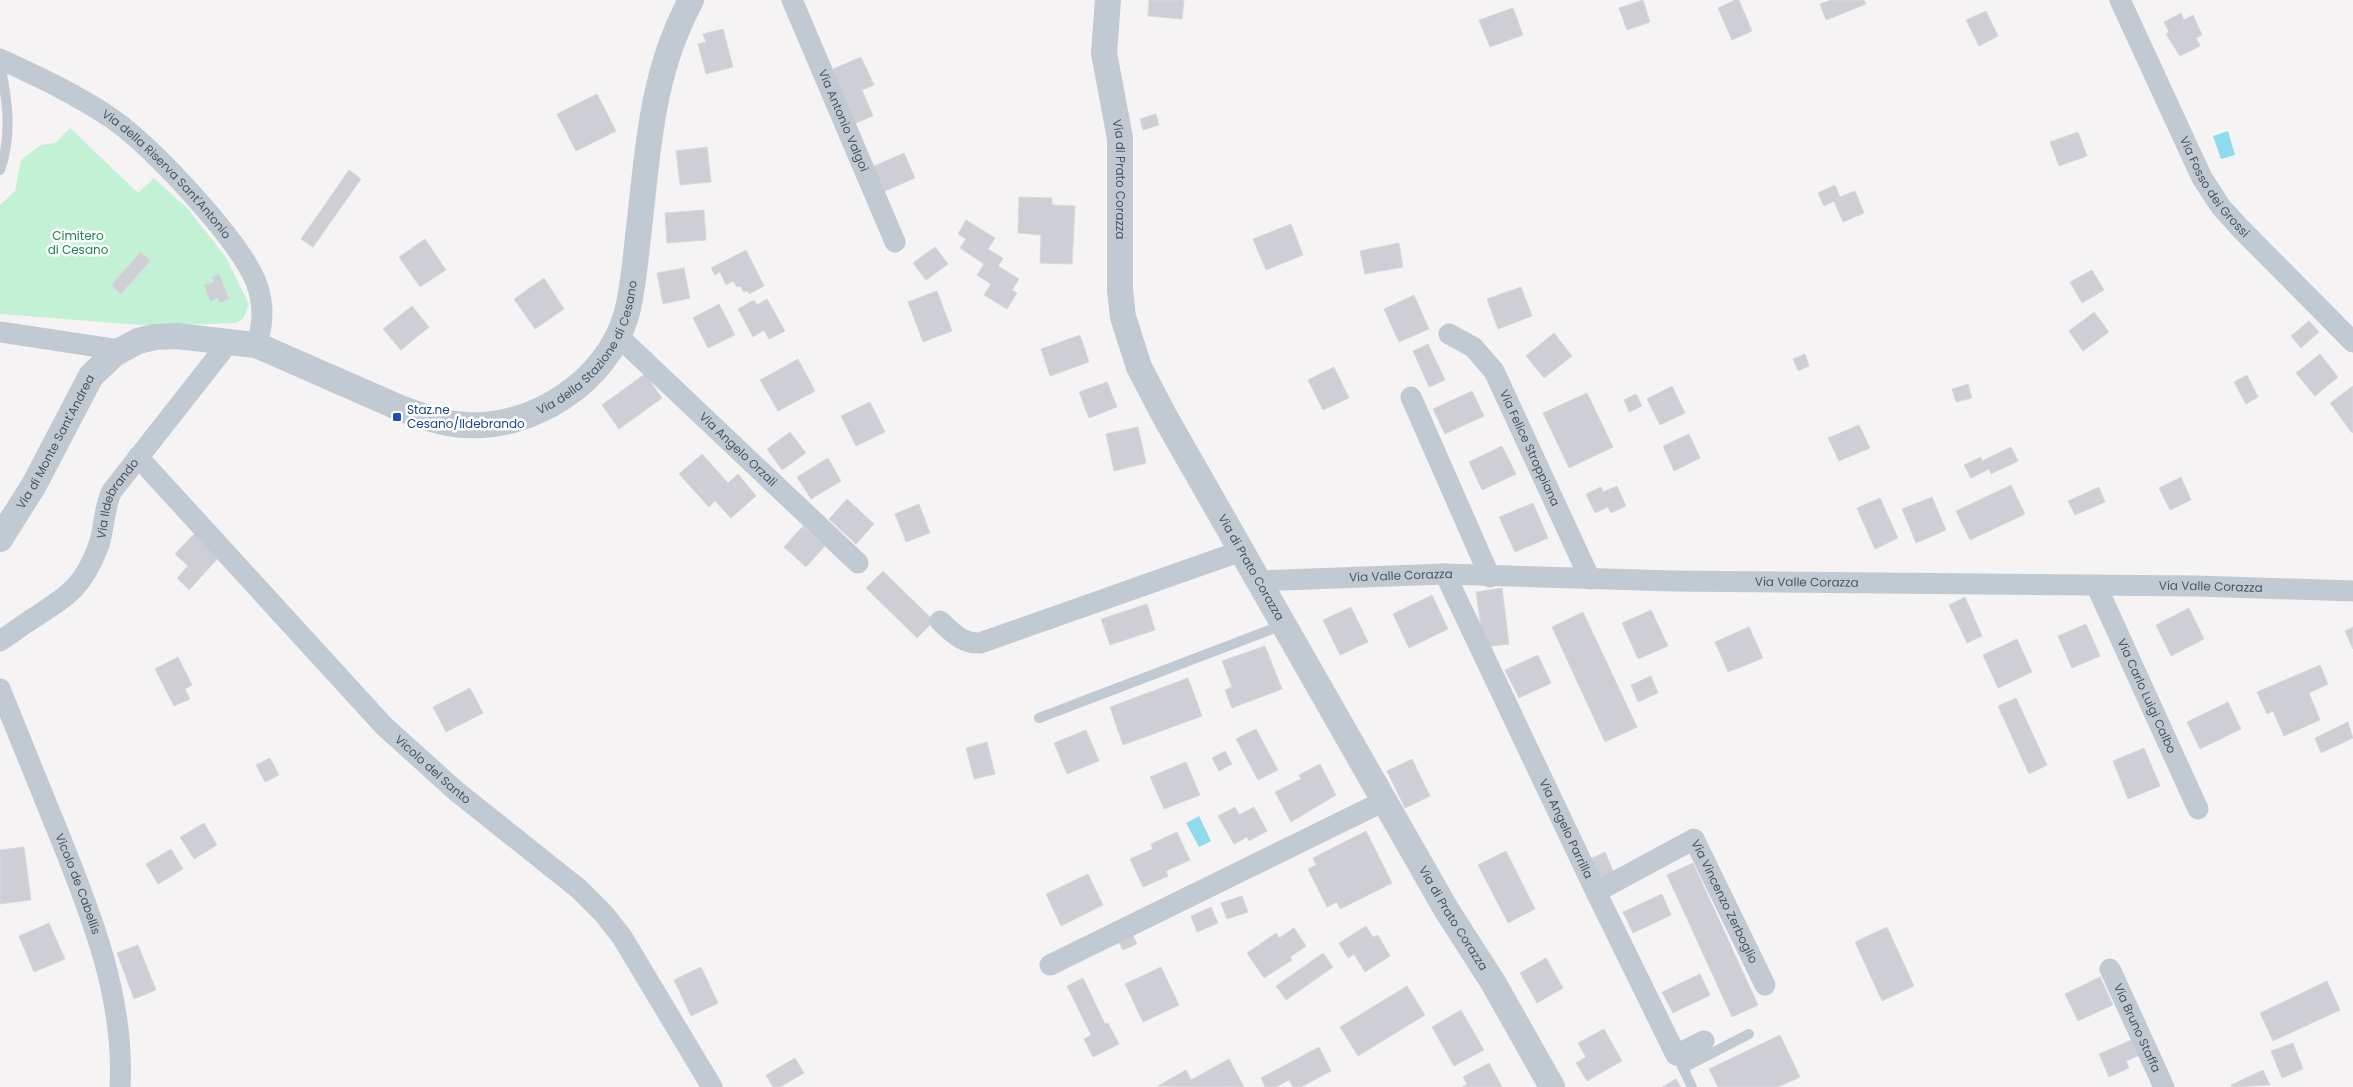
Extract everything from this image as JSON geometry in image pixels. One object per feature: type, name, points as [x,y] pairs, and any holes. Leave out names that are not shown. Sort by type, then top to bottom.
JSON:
[{"type":"street","name":"Via della Stazione di Cesano","points":[[119,350],[138,341],[155,337],[176,336],[256,345],[423,417],[465,425],[481,425],[529,416],[564,397],[600,362],[618,336],[630,301],[657,90],[671,41],[691,0]]},
{"type":"street","name":"Via Antonio Valgoi","points":[[792,0],[895,242]]},
{"type":"street","name":"Via di Prato Corazza","points":[[1108,0],[1104,53],[1120,138],[1120,290],[1127,333],[1146,384],[1386,800],[1446,909],[1494,984],[1552,1087]]},
{"type":"street","name":"Via Fosso dei Grossi","points":[[2120,0],[2202,178],[2213,196],[2240,228],[2353,342]]},
{"type":"street","name":"Via della Riserva Sant'Antonio","points":[[0,61],[65,89],[114,120],[174,176],[232,243],[256,282],[260,295],[262,319],[256,345]]},
{"type":"street","points":[[0,332],[119,350]]},
{"type":"street","name":"Via Felice Stroppiana","points":[[1449,334],[1472,347],[1494,371],[1590,579]]},
{"type":"street","name":"Via Angelo Orzali","points":[[618,336],[858,563]]},
{"type":"street","name":"Via Ildebrando","points":[[0,641],[62,600],[76,588],[99,545],[105,510],[110,495],[229,342]]},
{"type":"street","name":"Via di Monte Sant'Andrea","points":[[0,539],[34,484],[88,380],[99,367],[119,350]]},
{"type":"street","points":[[1411,397],[1490,577]]},
{"type":"street","name":"Vicolo del Santo","points":[[138,457],[384,726],[456,792],[579,889],[604,914],[622,937],[712,1087]]},
{"type":"street","points":[[940,621],[960,639],[980,643],[1241,551]]},
{"type":"street","name":"Via Valle Corazza","points":[[1259,581],[1445,574],[1590,579],[2096,585],[2353,591]]},
{"type":"street","name":"Via Angelo Parrilla","points":[[1445,574],[1596,892],[1679,1061]]},
{"type":"street","name":"Via Carlo Luigi Calbo","points":[[2096,585],[2198,809]]},
{"type":"street","name":"Vicolo de Cabellis","points":[[0,689],[86,902],[99,940],[118,1032],[120,1087]]},
{"type":"street","points":[[1050,965],[1386,800]]},
{"type":"street","name":"Via Vincenzo Zerboglio","points":[[1596,892],[1694,839],[1765,985]]},
{"type":"street","name":"Via Bruno Staffa","points":[[2110,970],[2164,1087]]},
{"type":"street","points":[[1679,1061],[1704,1041]]},
{"type":"lane","points":[[0,61],[9,122],[8,138],[0,170]]},
{"type":"lane","points":[[1039,718],[1283,624]]},
{"type":"lane","points":[[1692,1087],[1679,1061],[1749,1034]]},
{"type":"green space","name":"Cimitero di Cesano","points":[[70,128],[138,193],[154,178],[188,209],[225,256],[249,304],[243,319],[235,323],[154,326],[0,314],[0,205],[15,191],[21,160],[41,145],[55,143]]},
{"type":"water","points":[[2228,131],[2235,155],[2221,159],[2213,136]]},
{"type":"water","points":[[1199,816],[1211,841],[1199,847],[1186,823]]},
{"type":"building","points":[[1149,0],[1184,0],[1182,19],[1148,16]]},
{"type":"building","points":[[1643,0],[1650,22],[1627,30],[1619,8]]},
{"type":"building","points":[[1739,0],[1752,31],[1732,40],[1718,8]]},
{"type":"building","points":[[1831,0],[1864,0],[1866,4],[1826,20],[1820,4]]},
{"type":"building","points":[[1513,8],[1523,35],[1490,47],[1479,20]]},
{"type":"building","points":[[1986,11],[1998,36],[1979,46],[1966,20]]},
{"type":"building","points":[[2181,13],[2184,20],[2193,15],[2202,35],[2196,38],[2200,46],[2180,56],[2166,34],[2169,32],[2164,22]]},
{"type":"building","points":[[723,29],[733,67],[706,74],[698,44],[706,42],[703,34]]},
{"type":"building","points":[[861,57],[874,85],[862,90],[873,116],[851,125],[833,69]]},
{"type":"building","points":[[597,94],[616,131],[576,151],[557,114]]},
{"type":"building","points":[[1156,114],[1159,125],[1143,130],[1140,119]]},
{"type":"building","points":[[2078,132],[2087,156],[2059,166],[2050,142]]},
{"type":"building","points":[[707,147],[711,182],[680,185],[676,151]]},
{"type":"building","points":[[904,153],[915,178],[883,192],[872,167]]},
{"type":"building","points":[[349,170],[361,179],[313,247],[301,239]]},
{"type":"building","points":[[1835,185],[1840,197],[1855,191],[1864,213],[1843,222],[1834,201],[1824,206],[1818,193]]},
{"type":"building","points":[[1019,197],[1052,198],[1052,205],[1075,206],[1072,264],[1040,263],[1041,235],[1018,233]]},
{"type":"building","points":[[704,210],[706,240],[667,243],[665,213]]},
{"type":"building","points":[[966,220],[995,238],[988,249],[1003,258],[998,266],[1019,279],[1012,290],[1017,293],[1007,309],[984,295],[991,284],[977,275],[984,264],[960,248],[966,239],[958,234]]},
{"type":"building","points":[[1291,224],[1303,255],[1266,270],[1253,239]]},
{"type":"building","points":[[425,239],[446,270],[420,287],[399,257]]},
{"type":"building","points":[[1399,243],[1403,267],[1365,274],[1360,251]]},
{"type":"building","points":[[935,247],[948,264],[926,280],[913,263]]},
{"type":"building","points":[[746,250],[764,286],[749,294],[748,291],[744,292],[740,286],[737,287],[733,281],[726,285],[720,272],[715,275],[711,268]]},
{"type":"building","points":[[141,252],[150,261],[121,294],[111,285]]},
{"type":"building","points":[[684,268],[690,298],[663,304],[657,273]]},
{"type":"building","points":[[2092,270],[2104,290],[2082,303],[2070,282]]},
{"type":"building","points":[[219,274],[229,299],[220,303],[218,298],[210,301],[204,285],[214,282],[212,277]]},
{"type":"building","points":[[544,278],[564,309],[535,329],[514,299]]},
{"type":"building","points":[[1521,287],[1532,316],[1498,329],[1487,299]]},
{"type":"building","points":[[937,291],[952,331],[923,342],[908,302]]},
{"type":"building","points":[[1414,295],[1429,329],[1399,342],[1384,309]]},
{"type":"building","points":[[767,299],[785,331],[769,339],[764,330],[753,337],[738,309],[754,300],[757,305]]},
{"type":"building","points":[[719,304],[735,335],[708,348],[693,318]]},
{"type":"building","points":[[412,306],[429,327],[401,350],[383,329]]},
{"type":"building","points":[[2094,312],[2109,332],[2083,351],[2069,331]]},
{"type":"building","points":[[2309,321],[2319,332],[2301,348],[2291,336]]},
{"type":"building","points":[[1554,333],[1572,356],[1544,378],[1526,356]]},
{"type":"building","points":[[1080,335],[1089,362],[1050,376],[1041,349]]},
{"type":"building","points":[[1428,344],[1445,380],[1429,387],[1413,351]]},
{"type":"building","points":[[1805,354],[1809,366],[1798,371],[1793,359]]},
{"type":"building","points":[[2320,354],[2338,377],[2315,396],[2296,373]]},
{"type":"building","points":[[798,359],[815,391],[778,411],[760,380]]},
{"type":"building","points":[[1334,367],[1349,398],[1323,410],[1308,380]]},
{"type":"building","points":[[645,374],[662,398],[619,429],[602,405]]},
{"type":"building","points":[[2247,375],[2258,397],[2246,404],[2234,382]]},
{"type":"building","points":[[1107,382],[1117,407],[1089,418],[1079,392]]},
{"type":"building","points":[[1968,384],[1972,398],[1956,402],[1952,389]]},
{"type":"building","points":[[1672,386],[1685,413],[1660,425],[1647,399]]},
{"type":"building","points":[[2353,386],[2353,432],[2352,433],[2330,403]]},
{"type":"building","points":[[1472,391],[1484,416],[1445,434],[1433,409]]},
{"type":"building","points":[[1587,393],[1613,447],[1569,468],[1543,413]]},
{"type":"building","points":[[1636,394],[1642,406],[1629,412],[1624,400]]},
{"type":"building","points":[[870,402],[885,432],[856,446],[841,416]]},
{"type":"building","points":[[1859,425],[1870,448],[1839,461],[1828,438]]},
{"type":"building","points":[[1138,427],[1146,463],[1114,471],[1106,434]]},
{"type":"building","points":[[790,432],[806,453],[782,470],[767,449]]},
{"type":"building","points":[[1689,434],[1700,458],[1674,471],[1663,446]]},
{"type":"building","points":[[1502,446],[1516,474],[1482,490],[1469,462]]},
{"type":"building","points":[[2011,447],[2018,461],[1991,474],[1989,469],[1971,478],[1964,465],[1981,457],[1982,461]]},
{"type":"building","points":[[702,454],[728,483],[738,474],[756,496],[731,518],[715,501],[709,507],[679,474]]},
{"type":"building","points":[[828,458],[841,481],[811,499],[797,477]]},
{"type":"building","points":[[2181,477],[2191,500],[2170,510],[2159,488]]},
{"type":"building","points":[[2011,485],[2025,514],[1970,540],[1956,511]]},
{"type":"building","points":[[1617,486],[1626,506],[1611,513],[1608,507],[1595,513],[1586,494],[1601,487],[1603,492]]},
{"type":"building","points":[[2099,487],[2105,502],[2075,515],[2068,501]]},
{"type":"building","points":[[1932,497],[1946,530],[1916,543],[1902,509]]},
{"type":"building","points":[[1880,498],[1898,538],[1875,549],[1857,508]]},
{"type":"building","points":[[847,499],[874,524],[856,544],[829,519]]},
{"type":"building","points":[[1533,503],[1548,538],[1515,552],[1499,517]]},
{"type":"building","points":[[919,504],[930,533],[906,542],[895,514]]},
{"type":"building","points":[[803,526],[825,546],[806,567],[784,547]]},
{"type":"building","points":[[195,533],[220,556],[189,590],[177,578],[188,566],[175,554]]},
{"type":"building","points":[[883,571],[934,621],[917,638],[866,588]]},
{"type":"building","points":[[1502,588],[1509,644],[1484,647],[1476,592]]},
{"type":"building","points":[[1432,595],[1448,629],[1409,648],[1393,614]]},
{"type":"building","points":[[1965,597],[1982,636],[1967,643],[1949,605]]},
{"type":"building","points":[[1147,604],[1155,630],[1110,645],[1101,619]]},
{"type":"building","points":[[1351,607],[1368,642],[1340,655],[1323,620]]},
{"type":"building","points":[[2189,608],[2204,639],[2171,656],[2156,625]]},
{"type":"building","points":[[1651,610],[1668,646],[1638,659],[1622,623]]},
{"type":"building","points":[[1583,612],[1637,727],[1605,742],[1552,627]]},
{"type":"building","points":[[2086,624],[2100,656],[2072,668],[2058,636]]},
{"type":"building","points":[[1749,627],[1763,658],[1728,672],[1715,642]]},
{"type":"building","points":[[2353,627],[2353,649],[2345,631]]},
{"type":"building","points":[[2017,639],[2032,672],[1998,688],[1983,655]]},
{"type":"building","points":[[1265,646],[1282,689],[1232,708],[1225,690],[1232,687],[1222,661]]},
{"type":"building","points":[[1538,655],[1551,683],[1519,698],[1505,670]]},
{"type":"building","points":[[178,657],[192,685],[185,689],[190,699],[174,706],[155,669]]},
{"type":"building","points":[[2320,665],[2328,684],[2309,693],[2320,720],[2284,736],[2273,711],[2267,714],[2257,692]]},
{"type":"building","points":[[1651,676],[1658,693],[1638,702],[1631,685]]},
{"type":"building","points":[[1188,678],[1202,716],[1123,745],[1110,707]]},
{"type":"building","points":[[470,688],[483,713],[446,732],[433,707]]},
{"type":"building","points":[[2016,698],[2047,765],[2029,774],[1998,706]]},
{"type":"building","points":[[2228,702],[2241,729],[2200,749],[2187,722]]},
{"type":"building","points":[[2348,722],[2353,738],[2321,753],[2315,738]]},
{"type":"building","points":[[1256,729],[1278,770],[1258,780],[1236,739]]},
{"type":"building","points":[[1086,730],[1099,761],[1067,774],[1054,743]]},
{"type":"building","points":[[987,742],[995,774],[974,779],[966,748]]},
{"type":"building","points":[[2144,748],[2160,786],[2128,799],[2113,761]]},
{"type":"building","points":[[1225,751],[1232,764],[1219,771],[1212,758]]},
{"type":"building","points":[[270,758],[279,775],[265,782],[256,765]]},
{"type":"building","points":[[1412,759],[1430,796],[1405,808],[1387,771]]},
{"type":"building","points":[[1186,762],[1200,795],[1164,809],[1150,777]]},
{"type":"building","points":[[1320,764],[1336,795],[1291,822],[1275,792],[1301,779],[1299,775]]},
{"type":"building","points":[[1235,807],[1239,815],[1254,807],[1267,831],[1249,841],[1247,837],[1234,844],[1218,816]]},
{"type":"building","points":[[204,823],[217,845],[194,859],[180,837]]},
{"type":"building","points":[[1366,831],[1392,883],[1340,909],[1337,902],[1327,907],[1308,869],[1316,865],[1313,858]]},
{"type":"building","points":[[1177,832],[1190,860],[1166,871],[1168,876],[1143,887],[1130,859],[1153,849],[1151,844]]},
{"type":"building","points":[[24,847],[31,900],[0,904],[0,850]]},
{"type":"building","points":[[171,849],[183,869],[158,884],[146,864]]},
{"type":"building","points":[[1506,851],[1535,909],[1508,923],[1478,865]]},
{"type":"building","points":[[1605,852],[1614,873],[1597,881],[1588,860]]},
{"type":"building","points":[[1693,863],[1758,1005],[1732,1017],[1667,875]]},
{"type":"building","points":[[1088,874],[1103,905],[1061,926],[1046,894]]},
{"type":"building","points":[[1662,894],[1671,915],[1633,933],[1623,912]]},
{"type":"building","points":[[1242,896],[1248,912],[1227,919],[1221,903]]},
{"type":"building","points":[[1211,907],[1218,923],[1197,932],[1191,916]]},
{"type":"building","points":[[49,923],[65,959],[34,972],[19,936]]},
{"type":"building","points":[[1366,926],[1373,937],[1378,935],[1390,956],[1365,972],[1354,954],[1348,958],[1339,943]]},
{"type":"building","points":[[1887,927],[1914,986],[1882,1001],[1855,942]]},
{"type":"building","points":[[1294,928],[1306,946],[1290,957],[1292,960],[1264,978],[1247,953],[1276,933],[1279,938]]},
{"type":"building","points":[[1130,929],[1137,944],[1123,950],[1116,936]]},
{"type":"building","points":[[138,945],[156,990],[134,999],[117,953]]},
{"type":"building","points":[[1323,953],[1333,967],[1286,1000],[1276,986]]},
{"type":"building","points":[[1546,958],[1563,988],[1537,1003],[1520,973]]},
{"type":"building","points":[[701,967],[718,1003],[691,1016],[674,980]]},
{"type":"building","points":[[1161,967],[1179,1005],[1143,1022],[1125,984]]},
{"type":"building","points":[[1700,974],[1710,995],[1673,1013],[1662,992]]},
{"type":"building","points":[[2100,977],[2113,1005],[2078,1021],[2065,994]]},
{"type":"building","points":[[1083,978],[1105,1024],[1108,1023],[1119,1044],[1093,1057],[1084,1039],[1091,1035],[1067,986]]},
{"type":"building","points":[[2327,981],[2340,1010],[2273,1041],[2260,1013]]},
{"type":"building","points":[[1407,986],[1425,1015],[1358,1056],[1340,1027]]},
{"type":"building","points":[[1461,1010],[1484,1050],[1454,1066],[1432,1027]]},
{"type":"building","points":[[1604,1029],[1622,1061],[1587,1081],[1576,1063],[1586,1057],[1578,1043]]},
{"type":"building","points":[[1780,1035],[1800,1077],[1778,1087],[1718,1087],[1709,1069]]},
{"type":"building","points":[[2134,1039],[2140,1055],[2126,1061],[2129,1068],[2109,1077],[2099,1054]]},
{"type":"building","points":[[2293,1043],[2303,1069],[2282,1078],[2271,1051]]},
{"type":"building","points":[[1319,1047],[1331,1071],[1301,1087],[1293,1087],[1289,1080],[1276,1087],[1265,1087],[1261,1078]]},
{"type":"building","points":[[795,1058],[804,1073],[780,1087],[773,1087],[766,1075]]},
{"type":"building","points":[[1229,1059],[1244,1087],[1158,1086],[1186,1070],[1191,1080]]},
{"type":"building","points":[[1489,1063],[1502,1087],[1462,1087],[1467,1084],[1463,1077]]},
{"type":"building","points":[[2263,1070],[2270,1085],[2232,1087],[2231,1085]]},
{"type":"building","points":[[1676,1079],[1681,1087],[1662,1087]]},
{"type":"place","name":"Staz.ne Cesano/Ildebrando","points":[[397,417]]}]
